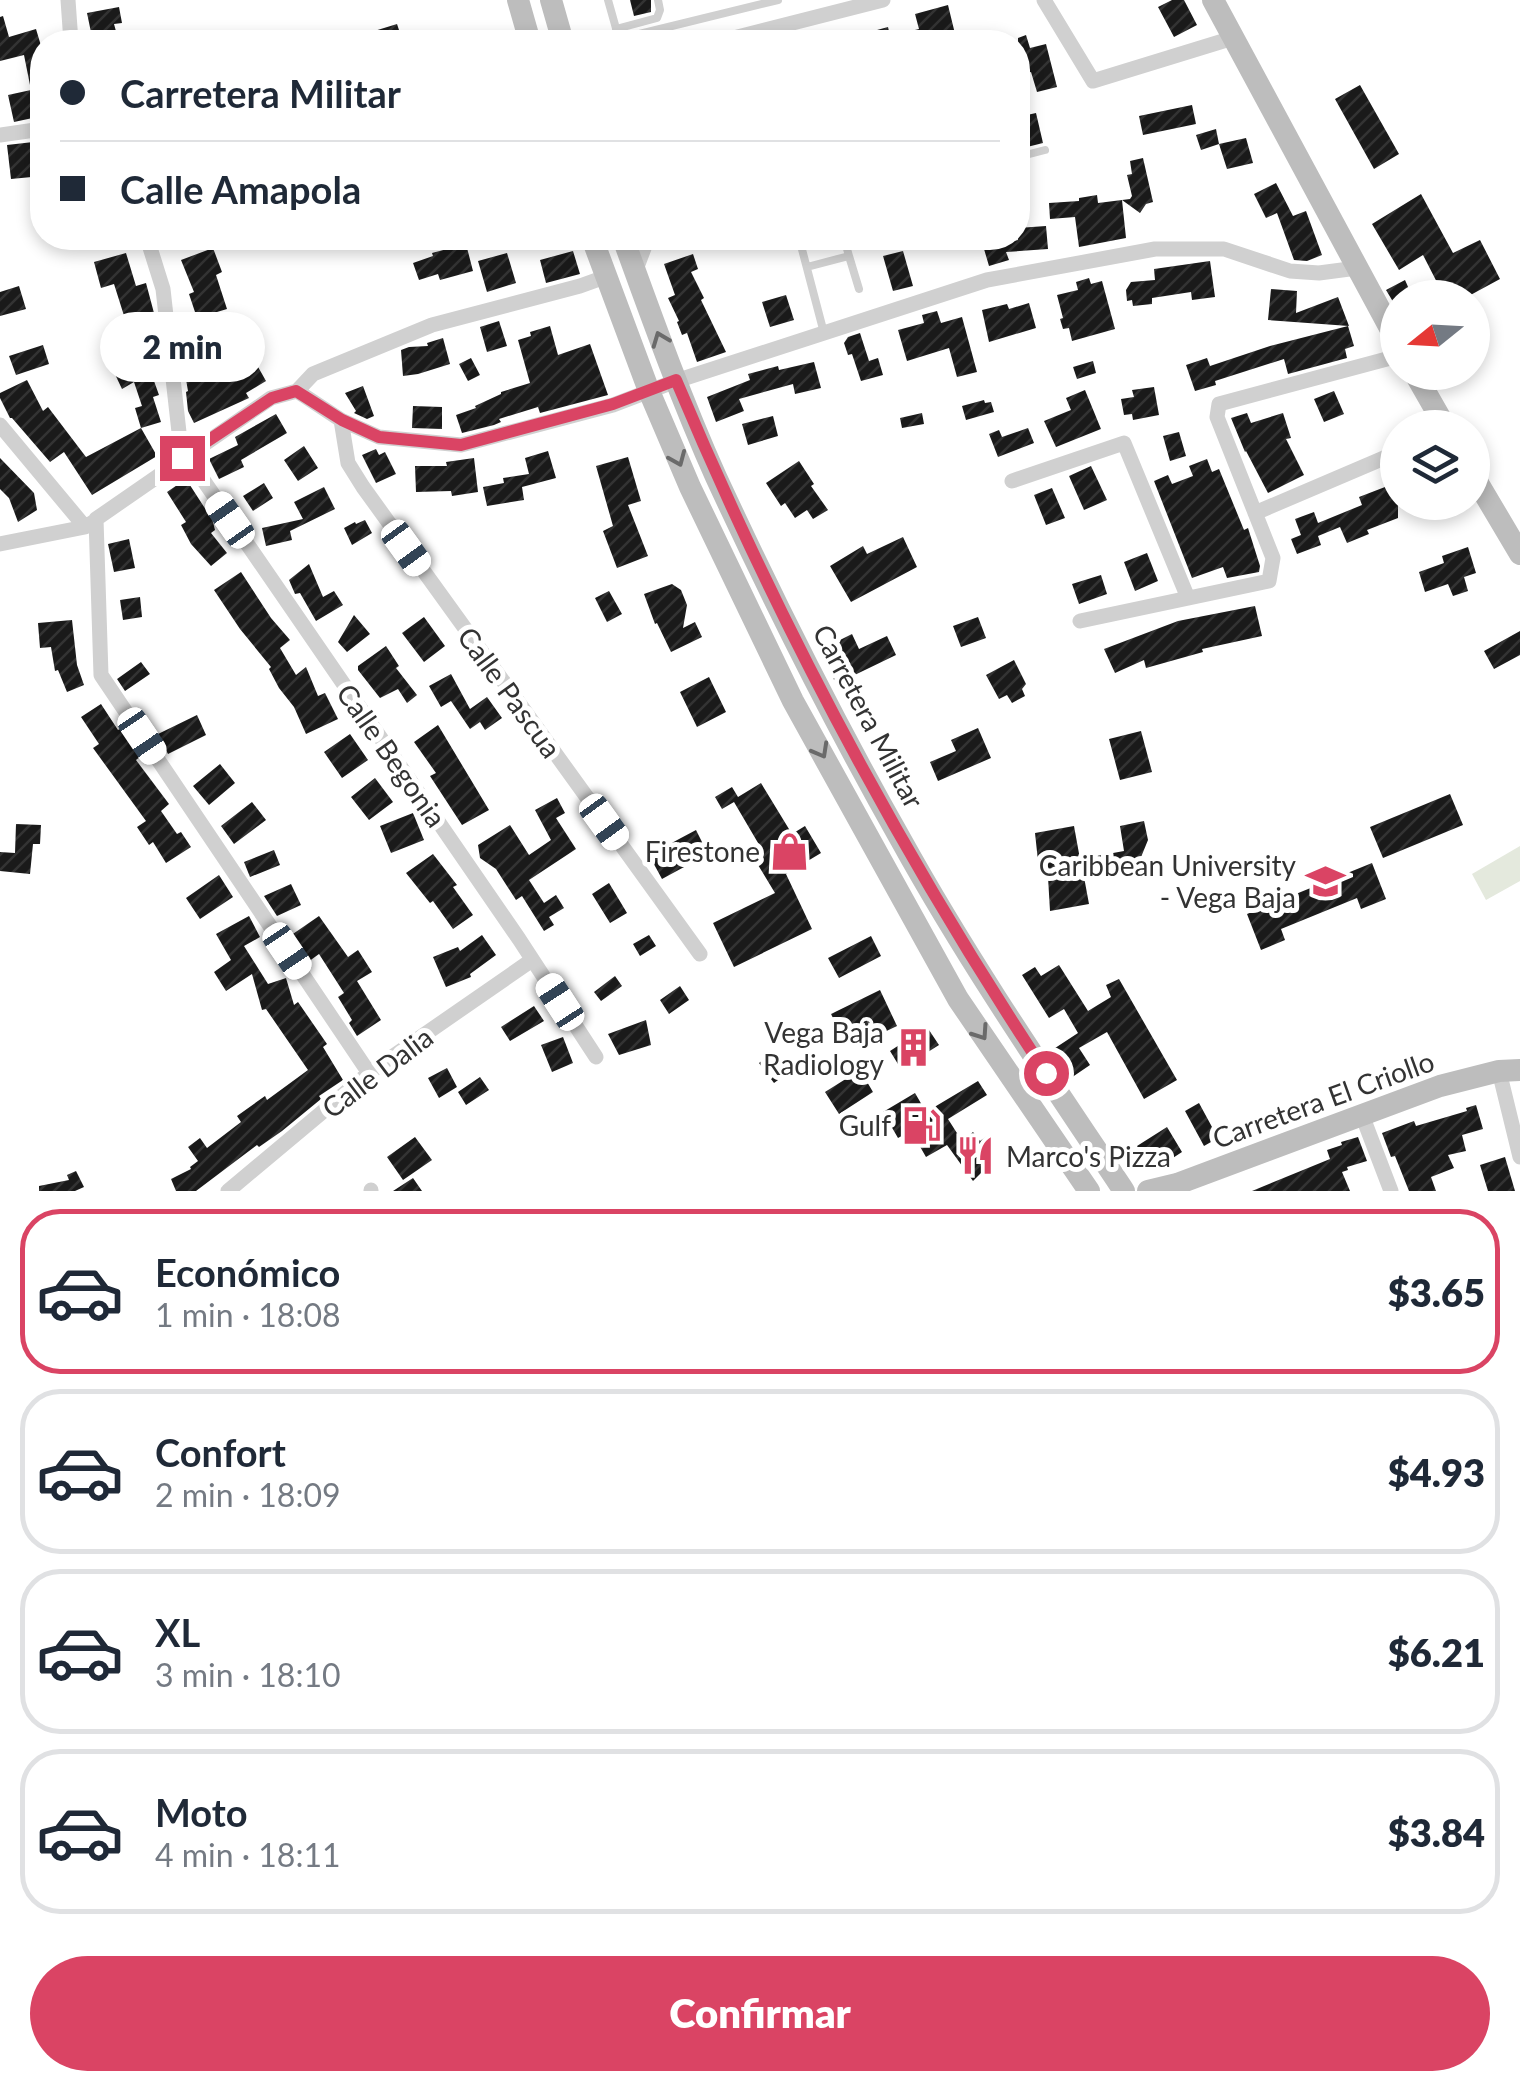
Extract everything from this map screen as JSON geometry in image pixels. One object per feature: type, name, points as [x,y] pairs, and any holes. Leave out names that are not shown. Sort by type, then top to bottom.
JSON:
[{"type":"main road","points":[[518,0],[527,30]]},
{"type":"main road","points":[[551,0],[560,30]]},
{"type":"main road","points":[[1213,0],[1380,310]]},
{"type":"main road","name":"Carretera Militar","points":[[596,250],[690,486],[793,701],[958,999],[1089,1191]]},
{"type":"main road","name":"Carretera Militar","points":[[627,250],[716,475],[818,687],[902,842],[987,985],[1124,1191]]},
{"type":"main road","points":[[1490,503],[1520,554]]},
{"type":"main road","name":"Carretera El Criollo","points":[[1148,1191],[1185,1186],[1440,1086],[1510,1070]]},
{"type":"street","points":[[68,0],[71,30]]},
{"type":"street","points":[[784,30],[883,0]]},
{"type":"street","points":[[1044,0],[1092,81],[1233,38]]},
{"type":"street","points":[[0,135],[30,131]]},
{"type":"street","points":[[296,391],[342,420],[379,437],[461,445],[613,404],[986,280],[1155,249],[1224,249],[1290,271],[1319,273],[1357,268]]},
{"type":"street","name":"Calle Begonia","points":[[151,250],[163,289],[184,457],[596,1057]]},
{"type":"street","points":[[635,272],[643,250]]},
{"type":"street","points":[[0,544],[91,523],[272,398],[296,391],[313,374],[432,326],[605,277]]},
{"type":"street","points":[[1080,621],[1269,581],[1273,558],[1217,417],[1219,404],[1380,361]]},
{"type":"street","name":"Calle Pascua","points":[[342,420],[348,463],[363,487],[700,954]]},
{"type":"street","points":[[0,425],[91,523],[101,675],[369,1074]]},
{"type":"street","points":[[1012,481],[1124,443],[1188,598]]},
{"type":"street","points":[[1255,512],[1380,460]]},
{"type":"street","name":"Calle Dalia","points":[[228,1191],[369,1074],[532,960]]},
{"type":"street","points":[[1510,1070],[1520,1158]]},
{"type":"street","points":[[1362,1114],[1391,1191]]},
{"type":"lane","points":[[608,0],[616,29],[657,18],[658,0]]},
{"type":"lane","points":[[656,30],[778,0]]},
{"type":"lane","points":[[1030,154],[1045,150]]},
{"type":"lane","points":[[802,250],[824,333]]},
{"type":"lane","points":[[847,250],[859,289]]},
{"type":"lane","points":[[807,267],[849,256]]},
{"type":"shaded area","points":[[1520,846],[1520,881],[1486,900],[1472,874]]},
{"type":"building","points":[[630,0],[651,0],[651,12],[634,16]]},
{"type":"building","points":[[1172,0],[1184,0],[1197,25],[1174,37],[1158,7]]},
{"type":"building","points":[[948,5],[954,30],[915,30],[919,29],[915,14]]},
{"type":"building","points":[[119,7],[122,23],[114,24],[116,30],[91,30],[87,13]]},
{"type":"building","points":[[3,16],[9,37],[30,31],[30,85],[24,55],[0,61]]},
{"type":"building","points":[[397,24],[399,30],[378,30]]},
{"type":"building","points":[[1046,44],[1057,87],[1037,92],[1030,48]]},
{"type":"building","points":[[1360,85],[1399,154],[1374,169],[1335,99]]},
{"type":"building","points":[[30,90],[30,119],[14,122],[8,95]]},
{"type":"building","points":[[1192,105],[1196,124],[1143,135],[1139,116]]},
{"type":"building","points":[[1036,113],[1043,143],[1030,146],[1030,114]]},
{"type":"building","points":[[1216,129],[1219,144],[1201,150],[1196,135]]},
{"type":"building","points":[[1246,138],[1253,163],[1227,169],[1219,144]]},
{"type":"building","points":[[30,142],[30,177],[11,179],[7,145]]},
{"type":"building","points":[[1143,158],[1153,202],[1140,213],[1122,200],[1132,196],[1127,175],[1132,174],[1130,161]]},
{"type":"building","points":[[1276,183],[1293,216],[1306,211],[1322,255],[1307,261],[1294,260],[1277,213],[1266,218],[1254,194]]},
{"type":"building","points":[[1421,194],[1453,253],[1480,240],[1500,279],[1490,284],[1490,280],[1436,280],[1423,255],[1399,270],[1372,224]]},
{"type":"building","points":[[1097,195],[1098,203],[1122,200],[1126,238],[1079,247],[1075,217],[1050,219],[1049,203]]},
{"type":"building","points":[[1046,226],[1048,249],[1006,252],[1009,260],[989,266],[984,250],[1030,250],[1030,227]]},
{"type":"building","points":[[214,250],[222,272],[216,275],[227,309],[197,318],[189,294],[194,292],[181,260]]},
{"type":"building","points":[[468,250],[473,271],[440,280],[438,274],[419,280],[413,263],[433,256],[432,253]]},
{"type":"building","points":[[573,251],[580,274],[546,283],[540,260]]},
{"type":"building","points":[[903,251],[913,286],[893,291],[883,256]]},
{"type":"building","points":[[126,253],[136,286],[146,283],[154,313],[144,316],[150,329],[116,337],[114,325],[126,322],[114,284],[101,288],[94,262]]},
{"type":"building","points":[[507,253],[516,283],[487,292],[478,261]]},
{"type":"building","points":[[693,254],[698,269],[691,272],[726,352],[697,362],[668,298],[675,295],[664,264]]},
{"type":"building","points":[[1210,261],[1215,297],[1192,300],[1191,292],[1152,298],[1152,304],[1133,306],[1132,300],[1127,301],[1126,290],[1131,282],[1155,280],[1154,269]]},
{"type":"building","points":[[1089,278],[1091,284],[1102,281],[1115,329],[1072,341],[1069,328],[1063,329],[1057,295],[1078,290],[1076,282]]},
{"type":"building","points":[[19,286],[26,309],[0,316],[0,292]]},
{"type":"building","points":[[1271,289],[1297,291],[1296,313],[1338,297],[1349,326],[1268,320]]},
{"type":"building","points":[[786,295],[794,320],[770,327],[762,302]]},
{"type":"building","points":[[1029,303],[1036,328],[989,342],[982,310]]},
{"type":"building","points":[[937,311],[941,323],[962,317],[977,372],[957,377],[949,348],[907,361],[898,330],[924,323],[922,315]]},
{"type":"building","points":[[499,321],[507,346],[487,352],[480,327]]},
{"type":"building","points":[[550,326],[558,355],[590,344],[608,395],[540,413],[538,407],[462,433],[456,415],[501,392],[530,383],[518,340]]},
{"type":"building","points":[[1348,326],[1354,346],[1345,349],[1347,358],[1288,374],[1284,359],[1195,391],[1186,365],[1207,358],[1210,366]]},
{"type":"building","points":[[860,333],[869,361],[878,358],[883,375],[861,381],[844,343]]},
{"type":"building","points":[[443,338],[450,364],[403,376],[401,350],[428,346],[427,343]]},
{"type":"building","points":[[43,345],[49,364],[16,375],[9,356]]},
{"type":"building","points":[[210,348],[218,378],[253,358],[266,381],[246,393],[249,398],[194,423],[188,411],[182,356]]},
{"type":"building","points":[[144,353],[159,395],[153,397],[161,422],[141,428],[135,408],[142,406],[134,382],[122,389],[112,368]]},
{"type":"building","points":[[471,358],[480,375],[468,381],[459,364]]},
{"type":"building","points":[[1093,361],[1096,373],[1077,379],[1073,367]]},
{"type":"building","points":[[814,362],[821,388],[795,394],[793,384],[739,399],[744,411],[716,422],[707,397],[750,380],[748,374]]},
{"type":"building","points":[[27,380],[43,411],[48,407],[86,457],[141,428],[157,456],[92,495],[64,452],[50,462],[10,418],[0,393]]},
{"type":"building","points":[[363,386],[374,416],[367,419],[354,413],[345,393]]},
{"type":"building","points":[[1154,387],[1159,415],[1133,420],[1132,414],[1124,415],[1121,399],[1134,397],[1132,390]]},
{"type":"building","points":[[1085,390],[1101,429],[1056,447],[1044,421],[1071,410],[1066,398]]},
{"type":"building","points":[[1334,391],[1344,414],[1324,422],[1314,399]]},
{"type":"building","points":[[991,402],[994,412],[966,420],[962,406]]},
{"type":"building","points":[[413,406],[442,407],[442,429],[412,428]]},
{"type":"building","points":[[922,413],[924,424],[902,428],[900,418]]},
{"type":"building","points":[[1247,413],[1251,423],[1283,413],[1291,438],[1286,439],[1304,475],[1268,493],[1231,418]]},
{"type":"building","points":[[276,414],[287,433],[241,460],[244,467],[219,479],[209,459],[238,445],[235,437]]},
{"type":"building","points":[[773,416],[778,436],[748,445],[742,424]]},
{"type":"building","points":[[1028,428],[1034,443],[998,457],[989,434],[999,430],[1002,437]]},
{"type":"building","points":[[1179,432],[1186,456],[1170,461],[1163,436]]},
{"type":"building","points":[[304,446],[318,468],[298,481],[284,460]]},
{"type":"building","points":[[376,449],[379,455],[385,452],[396,474],[376,483],[362,455]]},
{"type":"building","points":[[548,451],[556,478],[522,487],[524,500],[487,506],[483,487],[504,483],[503,478],[529,474],[525,458]]},
{"type":"building","points":[[628,457],[641,501],[628,505],[648,556],[617,568],[603,531],[613,526],[596,466]]},
{"type":"building","points":[[0,458],[34,493],[37,510],[18,522],[9,498],[0,489]]},
{"type":"building","points":[[474,458],[478,492],[452,496],[451,491],[416,492],[415,466],[447,466],[446,462]]},
{"type":"building","points":[[1207,459],[1212,472],[1219,469],[1244,530],[1248,528],[1259,572],[1227,578],[1223,567],[1192,578],[1154,481],[1168,475],[1172,484],[1193,476],[1189,466]]},
{"type":"building","points":[[799,461],[828,510],[813,519],[807,510],[795,518],[785,503],[781,506],[766,483]]},
{"type":"building","points":[[1091,466],[1107,500],[1084,510],[1069,476]]},
{"type":"building","points":[[186,479],[206,510],[209,508],[215,530],[211,533],[227,553],[211,566],[191,544],[181,525],[186,522],[167,492]]},
{"type":"building","points":[[264,483],[273,498],[253,511],[243,496]]},
{"type":"building","points":[[324,487],[335,509],[290,531],[292,540],[266,546],[262,528],[303,519],[294,502]]},
{"type":"building","points":[[1052,488],[1065,518],[1046,525],[1034,495]]},
{"type":"building","points":[[1380,489],[1380,520],[1393,520],[1347,543],[1340,527],[1318,536],[1321,545],[1297,554],[1291,539],[1301,535],[1295,519],[1314,512],[1318,523],[1362,505],[1359,497]]},
{"type":"building","points":[[365,520],[372,533],[352,545],[344,528]]},
{"type":"building","points":[[903,537],[917,567],[851,602],[830,566],[863,546],[867,554]]},
{"type":"building","points":[[129,539],[135,568],[114,572],[108,544]]},
{"type":"building","points":[[1468,547],[1476,573],[1464,577],[1468,591],[1453,596],[1448,584],[1425,592],[1419,572],[1444,563],[1442,556]]},
{"type":"building","points":[[1147,553],[1158,581],[1135,591],[1124,562]]},
{"type":"building","points":[[309,564],[323,597],[334,591],[343,605],[316,621],[289,580]]},
{"type":"building","points":[[241,572],[290,640],[280,648],[296,675],[306,667],[318,696],[325,693],[338,719],[306,734],[271,667],[214,590]]},
{"type":"building","points":[[1101,575],[1107,594],[1079,604],[1072,584]]},
{"type":"building","points":[[672,584],[681,590],[687,605],[683,628],[695,622],[702,637],[671,652],[644,594]]},
{"type":"building","points":[[609,591],[622,614],[607,622],[595,598]]},
{"type":"building","points":[[140,597],[142,617],[123,620],[120,600]]},
{"type":"building","points":[[1255,606],[1262,636],[1202,649],[1203,652],[1146,668],[1144,660],[1115,673],[1104,649],[1178,621]]},
{"type":"building","points":[[354,615],[370,634],[347,652],[338,642]]},
{"type":"building","points":[[424,617],[445,646],[424,662],[402,633]]},
{"type":"building","points":[[978,617],[986,638],[961,647],[953,626]]},
{"type":"building","points":[[72,620],[77,665],[84,685],[67,692],[58,670],[55,671],[51,647],[40,648],[38,623]]},
{"type":"building","points":[[1520,631],[1520,655],[1494,669],[1484,651]]},
{"type":"building","points":[[852,634],[859,649],[887,636],[896,655],[836,684],[820,650]]},
{"type":"building","points":[[386,646],[399,666],[396,668],[417,695],[407,703],[398,689],[380,698],[358,670],[358,666]]},
{"type":"building","points":[[1014,660],[1026,684],[1022,689],[1025,696],[1012,703],[1007,695],[999,699],[986,675]]},
{"type":"building","points":[[141,662],[150,674],[125,691],[117,679]]},
{"type":"building","points":[[451,674],[470,709],[487,697],[502,718],[485,730],[480,722],[470,729],[451,701],[441,707],[429,686]]},
{"type":"building","points":[[709,677],[726,712],[697,727],[680,692]]},
{"type":"building","points":[[101,704],[118,730],[122,728],[141,756],[136,760],[169,804],[161,811],[191,847],[166,863],[153,842],[149,845],[137,827],[146,821],[93,748],[99,744],[81,717]]},
{"type":"building","points":[[197,715],[206,735],[168,754],[158,734]]},
{"type":"building","points":[[438,725],[489,810],[462,825],[430,776],[436,773],[414,742]]},
{"type":"building","points":[[978,728],[991,758],[938,781],[930,762],[956,751],[951,740]]},
{"type":"building","points":[[1141,731],[1152,772],[1120,780],[1109,739]]},
{"type":"building","points":[[350,734],[368,760],[342,778],[324,752]]},
{"type":"building","points":[[220,764],[235,783],[209,805],[193,786]]},
{"type":"building","points":[[375,778],[393,802],[369,820],[351,797]]},
{"type":"building","points":[[761,783],[792,834],[805,826],[821,853],[786,874],[812,929],[734,967],[713,923],[775,893],[755,860],[761,848],[734,802],[722,809],[715,797],[732,787],[738,797]]},
{"type":"building","points":[[1450,794],[1463,825],[1383,858],[1370,827]]},
{"type":"building","points":[[557,798],[565,813],[556,818],[576,849],[529,880],[544,903],[556,895],[564,908],[549,917],[554,925],[544,931],[522,896],[516,900],[496,869],[480,858],[478,845],[510,825],[529,855],[551,840],[535,810]]},
{"type":"building","points":[[252,802],[266,820],[234,844],[221,826]]},
{"type":"building","points":[[413,813],[424,840],[391,853],[380,826]]},
{"type":"building","points":[[1144,821],[1148,840],[1137,867],[1084,877],[1089,904],[1050,911],[1047,860],[1038,861],[1035,833],[1074,826],[1080,859],[1124,851],[1120,826]]},
{"type":"building","points":[[16,824],[41,825],[40,844],[33,844],[30,874],[0,871],[0,852],[15,853]]},
{"type":"building","points":[[696,830],[708,854],[662,879],[649,855]]},
{"type":"building","points":[[274,850],[280,865],[250,877],[244,862]]},
{"type":"building","points":[[433,854],[457,885],[453,887],[473,915],[453,929],[406,873]]},
{"type":"building","points":[[1372,863],[1386,899],[1361,909],[1357,898],[1281,929],[1285,940],[1261,950],[1247,914]]},
{"type":"building","points":[[219,875],[233,897],[200,919],[186,898]]},
{"type":"building","points":[[609,883],[627,913],[610,923],[592,894]]},
{"type":"building","points":[[291,884],[301,905],[277,916],[264,896]]},
{"type":"building","points":[[249,916],[260,937],[244,946],[268,984],[286,978],[294,1005],[298,1002],[327,1044],[323,1047],[343,1080],[319,1096],[321,1099],[282,1131],[196,1191],[176,1191],[171,1179],[198,1161],[188,1147],[200,1138],[207,1148],[241,1122],[237,1116],[308,1070],[266,1009],[262,1010],[252,974],[226,991],[214,972],[231,960],[216,934]]},
{"type":"building","points":[[319,916],[348,957],[358,950],[372,972],[357,981],[381,1020],[357,1036],[338,997],[344,993],[319,954],[308,962],[290,936]]},
{"type":"building","points":[[482,935],[496,955],[471,977],[446,987],[433,957],[458,947],[460,951]]},
{"type":"building","points":[[649,935],[656,946],[640,956],[633,944]]},
{"type":"building","points":[[871,936],[881,956],[839,978],[828,958]]},
{"type":"building","points":[[1059,965],[1088,1011],[1111,997],[1106,985],[1119,979],[1177,1080],[1144,1099],[1107,1032],[1079,1048],[1090,1065],[1068,1080],[1049,1052],[1078,1033],[1064,1009],[1049,1018],[1022,975],[1035,967],[1041,976]]},
{"type":"building","points":[[615,976],[622,986],[601,1001],[594,992]]},
{"type":"building","points":[[680,986],[689,1000],[669,1014],[660,1000]]},
{"type":"building","points":[[880,990],[897,1026],[855,1046],[847,1029],[840,1032],[831,1014]]},
{"type":"building","points":[[534,1006],[544,1021],[510,1041],[501,1027]]},
{"type":"building","points":[[646,1020],[651,1045],[619,1055],[608,1034]]},
{"type":"building","name":"Vega Baja Radiology","points":[[927,1027],[939,1045],[901,1069],[890,1051]]},
{"type":"building","points":[[563,1037],[573,1063],[552,1072],[541,1045]]},
{"type":"building","points":[[774,1052],[789,1072],[774,1083],[759,1063]]},
{"type":"building","points":[[447,1068],[457,1087],[439,1098],[428,1078]]},
{"type":"building","points":[[860,1070],[873,1092],[839,1114],[825,1092]]},
{"type":"building","points":[[480,1077],[489,1090],[466,1105],[458,1092]]},
{"type":"building","name":"Gulf","points":[[978,1081],[987,1095],[948,1119],[962,1141],[973,1132],[980,1141],[987,1136],[991,1142],[993,1161],[973,1181],[947,1145],[926,1157],[911,1131],[898,1138],[883,1112],[915,1093],[926,1112]]},
{"type":"building","points":[[1199,1103],[1218,1138],[1204,1146],[1185,1111]]},
{"type":"building","points":[[1476,1105],[1483,1129],[1462,1135],[1466,1151],[1448,1155],[1454,1168],[1431,1177],[1436,1191],[1409,1191],[1382,1133],[1414,1121],[1416,1126],[1467,1111],[1466,1108]]},
{"type":"building","points":[[1167,1127],[1182,1152],[1156,1169],[1137,1146]]},
{"type":"building","points":[[415,1137],[432,1160],[403,1180],[387,1157]]},
{"type":"building","points":[[1358,1137],[1367,1161],[1342,1172],[1350,1191],[1252,1191],[1330,1159],[1327,1150]]},
{"type":"building","points":[[1505,1157],[1515,1191],[1488,1191],[1480,1165]]},
{"type":"building","points":[[76,1171],[84,1187],[75,1191],[39,1191],[39,1186],[69,1180],[67,1175]]},
{"type":"building","points":[[413,1178],[422,1191],[393,1191]]},
{"type":"place","name":"Firestone","points":[[790,851]]},
{"type":"place","name":"Caribbean University - Vega Baja","points":[[1326,881]]},
{"type":"place","name":"Vega Baja Radiology","points":[[914,1048]]},
{"type":"place","name":"Gulf","points":[[921,1125]]},
{"type":"place","name":"Marco's Pizza","points":[[976,1156]]},
{"type":"route","points":[[182,458],[272,398],[296,391],[342,420],[379,437],[461,445],[613,404],[676,380],[716,475],[818,687],[902,842],[987,985],[1046,1073]]}]
